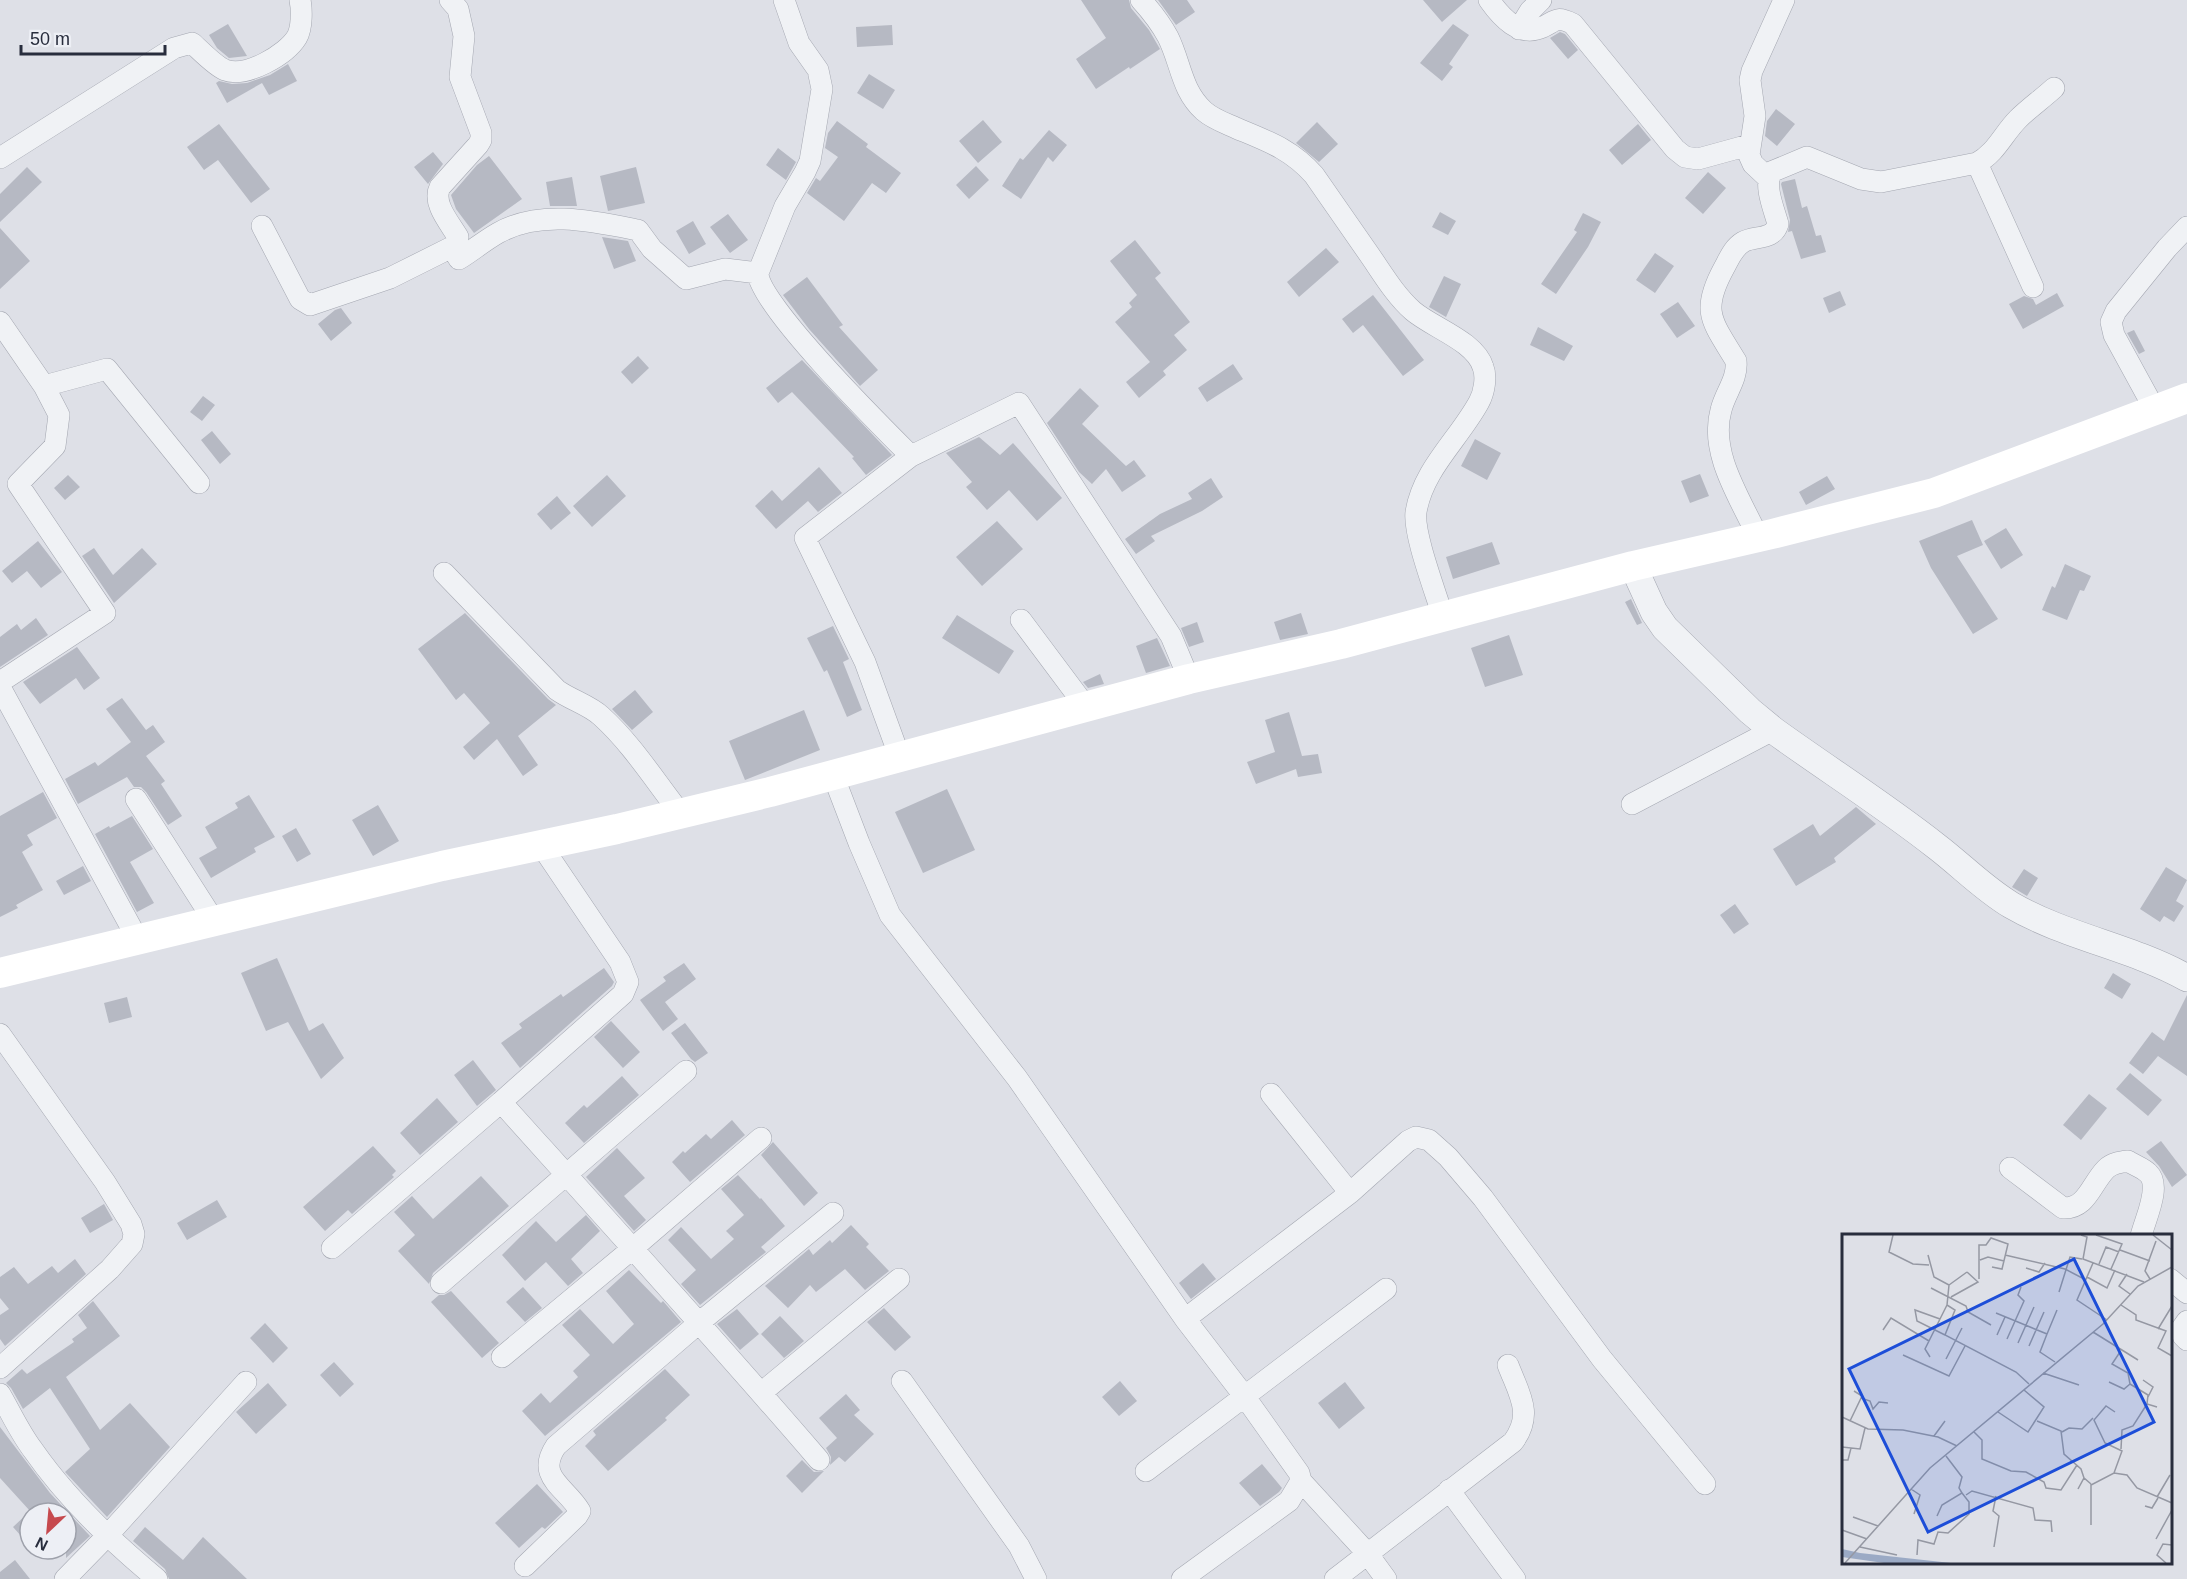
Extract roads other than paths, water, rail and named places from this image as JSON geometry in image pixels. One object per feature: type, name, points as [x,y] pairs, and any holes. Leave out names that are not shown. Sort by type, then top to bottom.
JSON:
[{"type":"main road","points":[[0,973],[431,869],[681,814],[900,758],[1189,679],[1341,644],[1633,566],[1934,493],[2187,398]]},
{"type":"street","points":[[0,158],[174,48],[192,43],[225,70],[249,71],[279,55],[298,36],[302,8],[300,0]]},
{"type":"street","points":[[262,226],[300,299],[310,305],[390,278],[456,245],[458,237],[441,207],[437,193],[440,186],[478,145],[481,133],[460,77],[464,36],[458,9],[450,0]]},
{"type":"street","points":[[784,0],[800,43],[818,70],[822,89],[810,161],[785,206],[758,273],[758,281],[781,315],[856,400],[911,456]]},
{"type":"street","points":[[1141,0],[1152,12],[1168,39],[1182,80],[1192,99],[1218,120],[1289,151],[1301,160],[1314,174],[1395,291],[1413,310],[1475,353],[1483,366],[1485,381],[1480,401],[1442,455],[1421,492],[1416,514],[1417,532],[1443,617]]},
{"type":"street","points":[[1489,0],[1498,12],[1519,29],[1529,31],[1542,28],[1554,20],[1563,19],[1573,24],[1675,149],[1685,157],[1698,159],[1749,145]]},
{"type":"street","points":[[1519,29],[1530,11],[1541,0]]},
{"type":"street","points":[[1758,537],[1720,455],[1718,433],[1721,409],[1736,369],[1736,361],[1711,319],[1709,304],[1713,287],[1733,251],[1743,242],[1770,235],[1776,231],[1778,224],[1768,178],[1753,164],[1749,155],[1755,116],[1750,81],[1752,71],[1784,0]]},
{"type":"street","points":[[1768,178],[1771,172],[1807,157],[1861,179],[1881,182],[1977,163],[1994,150],[2018,119],[2054,88]]},
{"type":"street","points":[[1977,163],[2033,287]]},
{"type":"street","points":[[452,248],[459,260],[499,232],[539,219],[591,221],[638,230],[652,249],[686,279],[725,268],[758,273]]},
{"type":"street","points":[[2155,410],[2114,335],[2111,322],[2116,311],[2187,227]]},
{"type":"street","points":[[0,322],[44,386],[59,415],[55,446],[18,484],[105,613],[0,682]]},
{"type":"street","points":[[44,386],[107,369],[199,483]]},
{"type":"street","points":[[900,758],[865,662],[805,538],[911,456],[1019,403],[1171,636],[1189,679]]},
{"type":"street","points":[[1633,566],[1654,612],[1665,628],[1750,711],[1773,730],[1936,846],[1995,895],[2055,926],[2149,961],[2187,978]]},
{"type":"street","points":[[444,573],[557,690],[569,699],[599,714],[617,731],[681,814]]},
{"type":"street","points":[[1022,620],[1086,707]]},
{"type":"street","points":[[0,687],[138,940]]},
{"type":"street","points":[[1632,804],[1773,730]]},
{"type":"street","points":[[833,775],[890,915],[904,936],[1017,1078],[1185,1319],[1294,1465],[1301,1481],[1367,1553],[1386,1579]]},
{"type":"street","points":[[136,799],[214,921]]},
{"type":"street","points":[[332,1248],[623,994],[628,982],[620,962],[541,845]]},
{"type":"street","points":[[0,1034],[105,1182],[131,1224],[134,1234],[132,1244],[110,1269],[0,1368]]},
{"type":"street","points":[[441,1283],[686,1071]]},
{"type":"street","points":[[1271,1094],[1350,1193]]},
{"type":"street","points":[[501,1102],[700,1322],[819,1460]]},
{"type":"street","points":[[1185,1319],[1350,1193],[1408,1141],[1416,1137],[1429,1140],[1448,1157],[1484,1198],[1602,1359],[1705,1484]]},
{"type":"street","points":[[502,1357],[761,1138]]},
{"type":"street","points":[[2010,1168],[2063,1208],[2072,1208],[2080,1203],[2107,1168],[2116,1163],[2128,1161],[2148,1173],[2154,1181],[2154,1190],[2142,1234]]},
{"type":"street","points":[[525,1566],[580,1511],[549,1471],[549,1459],[556,1446],[832,1212]]},
{"type":"street","points":[[761,1393],[899,1279]]},
{"type":"street","points":[[2172,1281],[2187,1293]]},
{"type":"street","points":[[1146,1471],[1386,1289]]},
{"type":"street","points":[[2187,1321],[2182,1328],[2183,1336],[2187,1340]]},
{"type":"street","points":[[1335,1579],[1513,1442],[1524,1423],[1525,1411],[1508,1365]]},
{"type":"street","points":[[902,1381],[1019,1546],[1036,1579]]},
{"type":"street","points":[[65,1579],[107,1536],[246,1382]]},
{"type":"street","points":[[0,1395],[32,1449],[53,1477],[107,1536],[157,1579]]},
{"type":"street","points":[[1182,1579],[1289,1501],[1301,1481]]},
{"type":"street","points":[[1449,1490],[1515,1579]]}]
